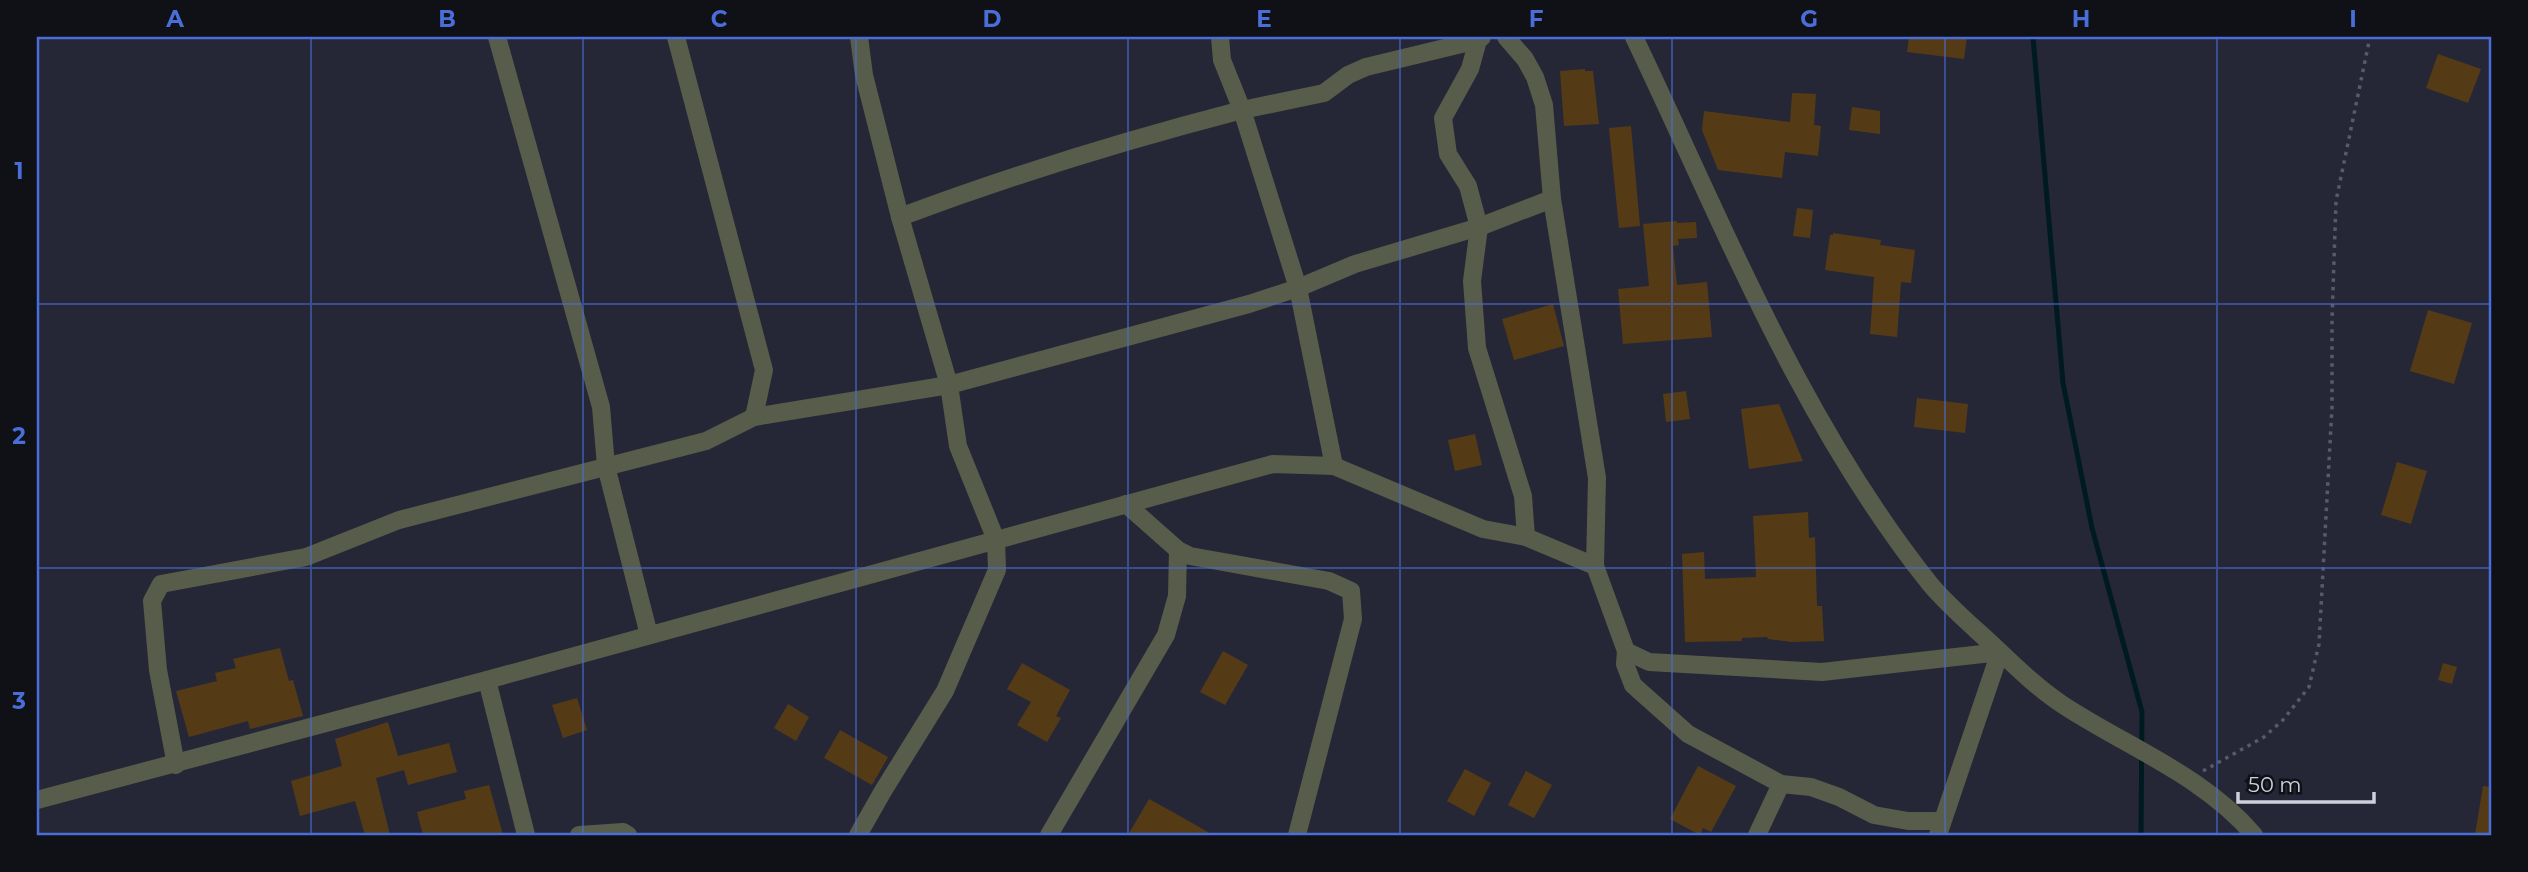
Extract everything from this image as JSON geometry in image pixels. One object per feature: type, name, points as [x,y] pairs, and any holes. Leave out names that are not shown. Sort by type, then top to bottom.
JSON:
[{"type":"street","points":[[497,37],[601,407],[606,466],[649,635]]},
{"type":"street","points":[[676,37],[764,370],[754,417]]},
{"type":"street","points":[[858,835],[945,691],[997,570],[996,540],[958,446],[949,385],[900,217],[864,75],[859,37]]},
{"type":"street","points":[[1220,37],[1222,60],[1242,110],[1298,288],[1334,466]]},
{"type":"street","points":[[1506,37],[1525,59],[1535,77],[1544,105],[1552,199],[1597,478],[1595,566],[1626,651],[1625,664],[1633,685],[1688,734],[1781,784],[1811,787],[1839,797],[1874,815],[1940,828],[2000,652]]},
{"type":"street","points":[[1634,37],[1759,303],[1820,420],[1880,513],[1931,585],[2000,652],[2061,704],[2189,779],[2242,821],[2254,835]]},
{"type":"street","points":[[900,217],[995,182],[1168,129],[1324,93],[1348,75],[1366,67],[1480,39]]},
{"type":"street","points":[[1480,39],[1470,69],[1443,118],[1448,154],[1468,186],[1479,227],[1472,281],[1477,348],[1523,496],[1526,537]]},
{"type":"street","points":[[176,765],[158,670],[152,601],[162,584],[306,557],[399,520],[706,441],[754,417],[949,385],[1298,288],[1355,264],[1479,227],[1552,199]]},
{"type":"street","points":[[37,800],[176,765],[1273,464],[1334,466],[1483,529],[1526,537],[1595,566]]},
{"type":"street","points":[[1126,504],[1178,550],[1190,556],[1329,581],[1351,592],[1353,618],[1297,835]]},
{"type":"street","points":[[1049,835],[1166,635],[1177,596],[1178,550]]},
{"type":"street","points":[[1626,651],[1649,662],[1822,672],[2000,652]]},
{"type":"street","points":[[487,680],[526,835]]},
{"type":"street","points":[[1757,835],[1781,784]]},
{"type":"street","points":[[579,835],[623,832],[628,835]]},
{"type":"path","points":[[2189,779],[2264,737],[2283,720],[2309,687],[2319,644],[2321,616],[2332,407],[2336,201],[2370,37]]},
{"type":"building","points":[[1909,37],[1967,37],[1964,59],[1907,52]]},
{"type":"building","points":[[2438,54],[2481,69],[2468,103],[2426,88]]},
{"type":"building","points":[[1560,71],[1593,71],[1599,124],[1564,126]]},
{"type":"building","points":[[1792,93],[1816,94],[1814,125],[1821,126],[1818,156],[1785,152],[1782,178],[1718,170],[1702,130],[1704,111],[1790,122]]},
{"type":"building","points":[[1852,107],[1880,111],[1880,134],[1849,130]]},
{"type":"building","points":[[1631,126],[1640,226],[1619,228],[1609,128]]},
{"type":"building","points":[[1797,208],[1813,210],[1810,238],[1793,236]]},
{"type":"building","points":[[1696,222],[1697,238],[1678,239],[1679,245],[1673,246],[1677,285],[1707,282],[1712,337],[1623,344],[1618,289],[1649,286],[1643,224]]},
{"type":"building","points":[[1833,233],[1881,240],[1880,245],[1915,250],[1911,283],[1901,282],[1897,337],[1870,334],[1874,277],[1825,270],[1830,235]]},
{"type":"building","points":[[1553,304],[1564,346],[1514,360],[1502,319]]},
{"type":"building","points":[[2428,310],[2472,323],[2454,384],[2410,371]]},
{"type":"building","points":[[1686,391],[1690,419],[1666,422],[1663,394]]},
{"type":"building","points":[[1917,398],[1968,404],[1965,433],[1914,427]]},
{"type":"building","points":[[1779,404],[1803,461],[1749,469],[1741,409]]},
{"type":"building","points":[[1475,434],[1482,465],[1455,471],[1448,440]]},
{"type":"building","points":[[2397,462],[2427,471],[2411,524],[2381,515]]},
{"type":"building","points":[[1808,512],[1809,538],[1815,537],[1817,606],[1822,606],[1824,641],[1792,642],[1767,637],[1742,638],[1742,641],[1685,642],[1682,554],[1704,552],[1705,579],[1756,577],[1753,516]]},
{"type":"building","points":[[280,648],[303,716],[250,729],[248,721],[189,737],[176,691],[217,681],[215,673],[236,668],[233,659]]},
{"type":"building","points":[[1223,651],[1248,665],[1225,705],[1200,692]]},
{"type":"building","points":[[1022,663],[1070,690],[1056,716],[1061,718],[1047,742],[1017,725],[1031,702],[1007,689]]},
{"type":"building","points":[[2443,663],[2457,667],[2452,684],[2438,680]]},
{"type":"building","points":[[577,698],[587,730],[563,738],[552,705]]},
{"type":"building","points":[[788,704],[809,717],[796,741],[774,728]]},
{"type":"building","points":[[388,722],[398,756],[449,743],[457,772],[408,785],[404,770],[376,778],[390,835],[365,835],[355,801],[300,816],[291,781],[342,766],[335,739]]},
{"type":"building","points":[[840,730],[888,757],[872,785],[824,758]]},
{"type":"building","points":[[1698,766],[1736,786],[1711,832],[1703,828],[1700,835],[1670,819]]},
{"type":"building","points":[[1465,769],[1491,783],[1474,816],[1447,801]]},
{"type":"building","points":[[1526,771],[1552,785],[1534,818],[1508,805]]},
{"type":"building","points":[[489,785],[503,835],[423,835],[417,812],[466,799],[464,791]]},
{"type":"building","points":[[2483,786],[2491,787],[2491,835],[2475,835]]},
{"type":"building","points":[[1149,799],[1171,811],[1213,835],[1128,835]]},
{"type":"waterway","points":[[2033,37],[2063,383],[2092,528],[2142,712],[2141,835]]}]
